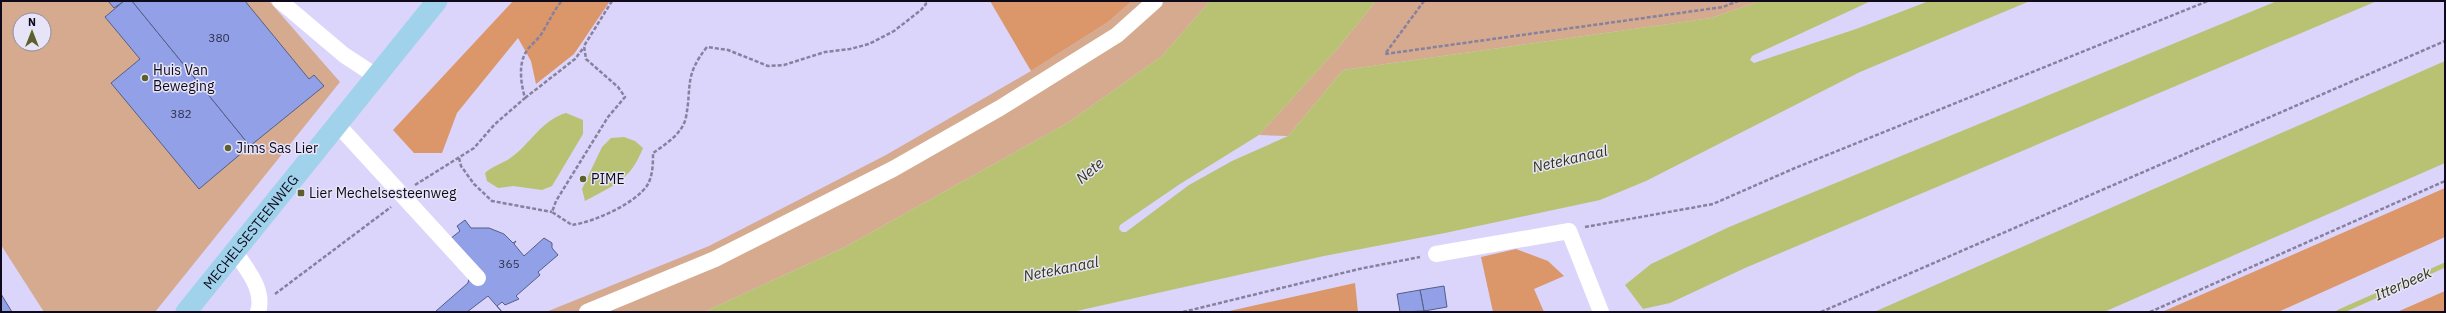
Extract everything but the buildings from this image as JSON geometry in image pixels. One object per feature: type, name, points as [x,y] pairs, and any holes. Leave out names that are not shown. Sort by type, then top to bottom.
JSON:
[{"type":"main road","name":"MECHELSESTEENWEG","points":[[186,312],[236,253],[337,124],[437,1]]},
{"type":"street","points":[[280,1],[344,55],[376,76]]},
{"type":"street","points":[[587,312],[715,259],[893,169],[1000,108],[1117,35],[1155,1]]},
{"type":"street","points":[[337,124],[478,278]]},
{"type":"street","points":[[1436,254],[1569,231],[1601,312]]},
{"type":"street","points":[[236,253],[259,290],[260,308]]},
{"type":"path","points":[[525,98],[521,84],[522,61],[526,52],[542,33],[547,21],[562,1]]},
{"type":"path","points":[[260,308],[438,169],[474,148],[495,124],[525,98],[575,59],[612,1]]},
{"type":"path","points":[[458,158],[461,166],[474,184],[492,200],[552,212],[572,225],[583,224],[595,220],[632,200],[649,183],[653,153],[671,141],[686,118],[689,79],[700,55],[707,47],[728,50],[768,66],[784,65],[825,52],[850,49],[881,39],[921,10],[926,4],[925,1]]},
{"type":"path","points":[[1424,1],[1385,54],[1723,7],[1738,1]]},
{"type":"path","points":[[1569,231],[1713,204],[1795,168],[2208,1]]},
{"type":"path","points":[[1821,312],[2445,41]]},
{"type":"path","points":[[552,212],[566,184],[608,117],[625,97],[618,87],[586,59],[584,46]]},
{"type":"path","points":[[2150,312],[2445,181]]},
{"type":"path","points":[[1183,312],[1359,269],[1436,254]]},
{"type":"shaded area","points":[[1,1],[269,1],[340,82],[155,312],[44,312],[1,245]]},
{"type":"shaded area","points":[[513,1],[610,1],[574,54],[536,84],[531,61],[518,38],[457,113],[442,153],[414,153],[393,130]]},
{"type":"shaded area","points":[[990,1],[1132,1],[1108,22],[1031,71]]},
{"type":"shaded area","points":[[1132,1],[1210,1],[1162,56],[1069,122],[845,247],[704,312],[546,312],[709,246],[886,155],[1031,71],[1108,22]]},
{"type":"shaded area","points":[[1376,1],[1760,1],[1711,18],[1343,70],[1288,136],[1259,135],[1338,48]]},
{"type":"shaded area","points":[[2445,188],[2445,237],[2278,312],[2162,312]]},
{"type":"shaded area","points":[[1516,249],[1548,261],[1564,276],[1534,289],[1544,312],[1493,312],[1481,257]]},
{"type":"shaded area","points":[[1355,283],[1358,312],[1225,312]]},
{"type":"shaded area","points":[[2445,291],[2445,312],[2397,312]]},
{"type":"water","points":[[1210,1],[1376,1],[1338,48],[1259,135],[1180,184],[1120,225],[1119,229],[1122,232],[1126,232],[1189,185],[1232,161],[1288,136],[1343,70],[1711,18],[1760,1],[1871,1],[1752,56],[1750,60],[1754,63],[1856,29],[1929,1],[2030,1],[1860,72],[1646,181],[1600,200],[1445,233],[1324,256],[1072,312],[704,312],[845,247],[1069,122],[1162,56]]},
{"type":"water","points":[[2277,1],[2377,1],[1745,268],[1670,303],[1643,309],[1625,285],[1651,264],[1729,227]]},
{"type":"water","points":[[2445,61],[2445,163],[2104,312],[1874,312]]},
{"type":"water","points":[[566,113],[583,120],[583,134],[552,186],[542,190],[513,186],[498,188],[487,181],[485,173],[509,159],[550,121],[557,116]]},
{"type":"water","points":[[624,137],[635,141],[643,148],[633,168],[613,186],[585,201],[582,189],[602,147],[611,138]]},
{"type":"waterway","name":"Itterbeek","points":[[2339,312],[2445,265]]},
{"type":"place","name":"Huis Van Beweging","points":[[145,78]]},
{"type":"place","name":"Jims Sas Lier","points":[[228,148]]},
{"type":"place","name":"PIME","points":[[583,179]]},
{"type":"place","name":"Lier Mechelsesteenweg","points":[[301,193]]},
{"type":"water label","name":"Netekanaal","points":[[1570,159]]},
{"type":"water label","name":"Nete","points":[[1090,171]]},
{"type":"water label","name":"Netekanaal","points":[[1061,269]]}]
